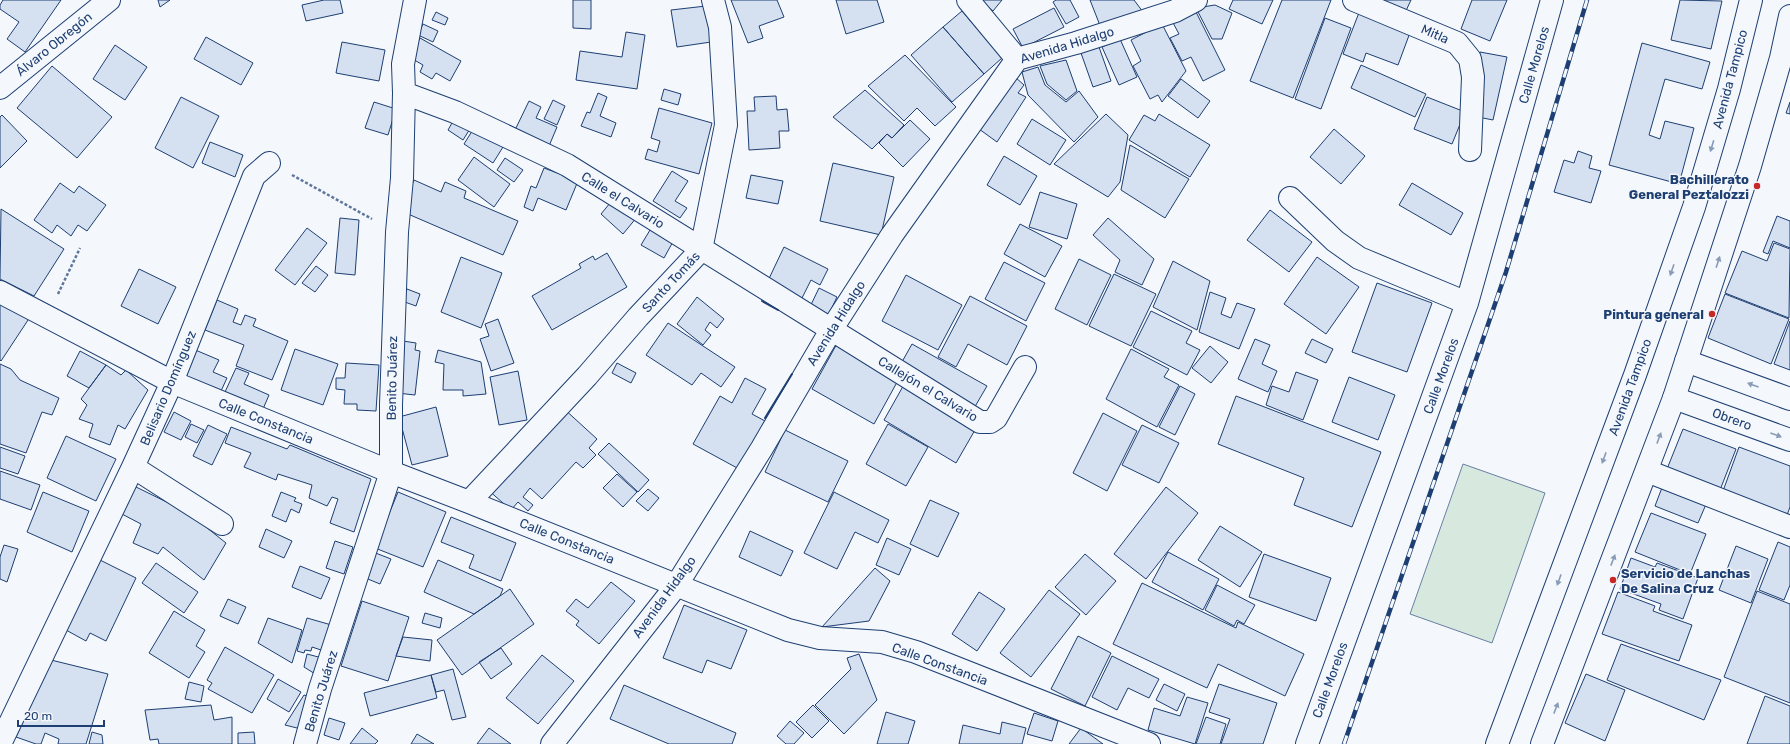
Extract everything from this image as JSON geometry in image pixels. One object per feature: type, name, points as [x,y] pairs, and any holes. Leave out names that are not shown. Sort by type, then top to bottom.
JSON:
[{"type":"street","name":"Álvaro Obregón","points":[[0,88],[109,0]]},
{"type":"street","name":"Benito Juárez","points":[[305,744],[320,689],[391,472],[391,405],[397,232],[402,178],[404,93],[402,64],[415,0]]},
{"type":"street","name":"Santo Tomás","points":[[469,502],[587,376],[638,317],[701,250],[726,125],[720,27],[714,0]]},
{"type":"street","points":[[968,0],[1017,59]]},
{"type":"street","name":"Avenida Hidalgo","points":[[552,744],[676,586],[762,448],[831,330],[892,235],[1017,59],[1084,41],[1174,11],[1196,0]]},
{"type":"street","name":"Mitla","points":[[1354,0],[1457,43],[1470,59],[1473,77],[1470,150]]},
{"type":"street","name":"Calle Morelos","points":[[1307,744],[1467,303],[1552,0]]},
{"type":"street","name":"Avenida Tampico","points":[[1498,744],[1635,375],[1694,207],[1729,89],[1751,0]]},
{"type":"street","points":[[1542,744],[1674,398],[1750,166],[1781,58],[1790,16]]},
{"type":"street","name":"Calle el Calvario","points":[[404,93],[455,112],[567,165],[831,330]]},
{"type":"street","name":"Belisario Domínguez","points":[[0,744],[133,467],[172,382],[254,176],[269,163]]},
{"type":"street","points":[[1290,198],[1335,241],[1359,258],[1467,303]]},
{"type":"street","name":"Calle Constancia","points":[[0,292],[172,382],[391,472],[676,586],[788,630],[820,638],[882,642],[916,652],[1149,744]]},
{"type":"street","name":"Callejón el Calvario","points":[[831,330],[980,422],[990,422],[996,418],[1025,367]]},
{"type":"street","points":[[1686,361],[1790,399]]},
{"type":"street","name":"Obrero","points":[[1674,398],[1790,440]]},
{"type":"street","points":[[133,467],[222,524]]},
{"type":"street","points":[[1647,471],[1790,527]]},
{"type":"path","points":[[269,163],[397,232]]},
{"type":"path","points":[[46,317],[80,248]]},
{"type":"shaded area","points":[[1463,464],[1545,493],[1492,643],[1410,614]]},
{"type":"building","points":[[3,0],[61,0],[25,52],[7,39],[19,22],[0,9],[0,5]]},
{"type":"building","points":[[158,0],[170,0],[160,7]]},
{"type":"building","points":[[324,0],[340,0],[343,13],[306,21],[302,5]]},
{"type":"building","points":[[573,0],[591,0],[591,29],[573,28]]},
{"type":"building","points":[[731,0],[777,0],[784,17],[759,26],[763,38],[748,43]]},
{"type":"building","points":[[836,0],[877,0],[884,22],[846,34]]},
{"type":"building","points":[[979,0],[1002,0],[993,11]]},
{"type":"building","points":[[1056,0],[1070,0],[1079,17],[1066,24],[1053,2]]},
{"type":"building","points":[[1090,0],[1134,0],[1143,12],[1101,28]]},
{"type":"building","points":[[1233,0],[1273,0],[1262,24],[1229,9]]},
{"type":"building","points":[[1282,0],[1331,0],[1293,98],[1250,81]]},
{"type":"building","points":[[1368,0],[1411,0],[1404,15]]},
{"type":"building","points":[[1472,0],[1507,0],[1490,41],[1461,29]]},
{"type":"building","points":[[1680,0],[1722,1],[1711,49],[1671,40]]},
{"type":"building","points":[[1215,5],[1232,13],[1222,39],[1212,39],[1196,8]]},
{"type":"building","points":[[706,6],[711,42],[677,47],[671,10]]},
{"type":"building","points":[[1054,8],[1064,27],[1023,48],[1013,29]]},
{"type":"building","points":[[1194,8],[1225,70],[1203,81],[1191,57],[1182,61],[1170,38],[1179,34],[1171,19]]},
{"type":"building","points":[[1360,10],[1411,30],[1398,65],[1366,53],[1363,62],[1343,54]]},
{"type":"building","points":[[962,11],[1002,58],[984,74],[943,27]]},
{"type":"building","points":[[436,12],[448,18],[445,25],[432,20]]},
{"type":"building","points":[[1325,18],[1351,28],[1321,109],[1295,99]]},
{"type":"building","points":[[423,24],[438,31],[433,42],[418,35]]},
{"type":"building","points":[[1162,24],[1186,71],[1162,102],[1158,95],[1150,99],[1133,66],[1141,61],[1131,40]]},
{"type":"building","points":[[943,27],[984,74],[952,102],[911,55]]},
{"type":"building","points":[[626,32],[645,35],[637,89],[576,80],[580,51],[622,57]]},
{"type":"building","points":[[206,37],[253,63],[241,85],[194,59]]},
{"type":"building","points":[[420,38],[461,61],[450,81],[436,73],[432,79],[420,72],[423,65],[409,57]]},
{"type":"building","points":[[1120,39],[1137,77],[1119,85],[1102,47]]},
{"type":"building","points":[[342,42],[385,50],[379,81],[336,73]]},
{"type":"building","points":[[1642,43],[1710,62],[1702,89],[1665,79],[1649,135],[1660,139],[1665,121],[1694,128],[1679,184],[1609,165]]},
{"type":"building","points":[[115,45],[147,67],[125,100],[93,79]]},
{"type":"building","points":[[1099,47],[1111,81],[1093,87],[1081,53]]},
{"type":"building","points":[[1480,52],[1507,57],[1493,120],[1473,116]]},
{"type":"building","points":[[905,55],[956,107],[935,126],[917,108],[904,121],[868,86]]},
{"type":"building","points":[[1066,60],[1077,91],[1066,100],[1047,84],[1040,66]]},
{"type":"building","points":[[1361,65],[1426,94],[1415,117],[1351,88]]},
{"type":"building","points":[[52,66],[112,117],[77,158],[17,108]]},
{"type":"building","points":[[1038,67],[1045,85],[1066,102],[1079,91],[1098,117],[1074,142],[1028,95],[1022,72]]},
{"type":"building","points":[[1015,77],[1024,85],[1018,93],[1026,97],[997,142],[979,129]]},
{"type":"building","points":[[1181,79],[1210,101],[1198,118],[1168,96]]},
{"type":"building","points":[[664,89],[681,94],[678,105],[661,100]]},
{"type":"building","points":[[865,90],[904,125],[892,138],[887,134],[872,149],[833,117]]},
{"type":"building","points":[[598,93],[607,97],[600,116],[616,123],[611,137],[581,126],[587,112],[590,113]]},
{"type":"building","points":[[776,96],[777,110],[787,109],[789,131],[779,131],[780,148],[749,150],[747,111],[755,111],[754,97]]},
{"type":"building","points":[[181,97],[219,116],[193,168],[155,148]]},
{"type":"building","points":[[1427,97],[1465,112],[1452,144],[1414,129]]},
{"type":"building","points":[[553,100],[565,106],[557,125],[544,119]]},
{"type":"building","points":[[529,101],[541,107],[536,118],[557,127],[549,146],[515,130]]},
{"type":"building","points":[[374,102],[396,109],[388,135],[365,128]]},
{"type":"building","points":[[1790,102],[1790,114],[1786,113]]},
{"type":"building","points":[[659,108],[712,123],[699,174],[645,159],[648,149],[657,152],[660,141],[651,138]]},
{"type":"building","points":[[457,114],[473,124],[463,140],[448,130]]},
{"type":"building","points":[[1106,114],[1128,135],[1120,182],[1108,197],[1054,164]]},
{"type":"building","points":[[1159,114],[1210,145],[1190,177],[1129,140],[1144,115],[1155,121]]},
{"type":"building","points":[[2,115],[27,141],[0,168],[0,117]]},
{"type":"building","points":[[1032,119],[1066,140],[1050,165],[1017,144]]},
{"type":"building","points":[[910,120],[930,139],[903,167],[879,143],[887,134],[892,138]]},
{"type":"building","points":[[474,128],[503,147],[493,163],[464,144]]},
{"type":"building","points":[[1334,129],[1365,156],[1341,184],[1310,157]]},
{"type":"building","points":[[210,142],[243,155],[235,177],[202,163]]},
{"type":"building","points":[[1130,145],[1189,179],[1165,218],[1121,190]]},
{"type":"building","points":[[1578,151],[1592,156],[1589,168],[1601,171],[1591,203],[1554,192],[1564,160],[1574,163]]},
{"type":"building","points":[[1004,156],[1037,176],[1020,205],[987,185]]},
{"type":"building","points":[[474,157],[510,184],[494,207],[458,180]]},
{"type":"building","points":[[505,158],[523,170],[514,182],[497,170]]},
{"type":"building","points":[[833,163],[894,177],[881,235],[820,221]]},
{"type":"building","points":[[544,168],[578,181],[566,210],[538,198],[533,211],[524,207],[531,186],[536,188]]},
{"type":"building","points":[[672,171],[688,181],[675,201],[687,208],[680,218],[653,201]]},
{"type":"building","points":[[751,175],[783,181],[778,204],[746,198]]},
{"type":"building","points":[[414,180],[441,192],[445,182],[466,191],[464,198],[518,221],[503,255],[401,211]]},
{"type":"building","points":[[60,183],[74,193],[79,186],[106,205],[87,231],[78,225],[71,236],[57,225],[52,233],[34,220]]},
{"type":"building","points":[[1412,183],[1463,213],[1451,235],[1399,205]]},
{"type":"building","points":[[1040,192],[1077,204],[1067,239],[1029,227]]},
{"type":"building","points":[[615,197],[637,217],[623,234],[601,214]]},
{"type":"building","points":[[1,209],[64,249],[34,296],[0,279]]},
{"type":"building","points":[[1270,210],[1312,242],[1289,272],[1247,240]]},
{"type":"building","points":[[1777,216],[1790,221],[1790,248],[1773,241],[1768,254],[1763,252]]},
{"type":"building","points":[[340,218],[359,220],[355,275],[335,273]]},
{"type":"building","points":[[1108,218],[1154,259],[1142,285],[1115,272],[1120,260],[1093,235]]},
{"type":"building","points":[[1020,224],[1062,246],[1045,277],[1004,254]]},
{"type":"building","points":[[653,225],[675,238],[664,258],[641,245]]},
{"type":"building","points":[[307,228],[327,243],[295,285],[275,270]]},
{"type":"building","points":[[1774,243],[1790,249],[1789,318],[1725,293],[1742,251],[1767,261]]},
{"type":"building","points":[[784,247],[828,269],[820,285],[811,280],[799,304],[765,287]]},
{"type":"building","points":[[607,253],[627,287],[552,330],[532,296],[581,268],[579,264],[593,256],[595,260]]},
{"type":"building","points":[[461,257],[502,273],[481,328],[441,312]]},
{"type":"building","points":[[1317,257],[1359,287],[1326,334],[1284,304]]},
{"type":"building","points":[[1079,259],[1111,275],[1087,325],[1055,309]]},
{"type":"building","points":[[1173,261],[1210,281],[1197,330],[1153,307]]},
{"type":"building","points":[[1004,262],[1045,283],[1026,321],[985,299]]},
{"type":"building","points":[[316,266],[328,275],[315,292],[302,283]]},
{"type":"building","points":[[139,269],[176,287],[158,324],[121,306]]},
{"type":"building","points":[[1114,274],[1156,294],[1131,346],[1089,326]]},
{"type":"building","points":[[906,275],[962,305],[938,350],[882,321]]},
{"type":"building","points":[[1377,283],[1432,303],[1407,372],[1352,352]]},
{"type":"building","points":[[819,288],[837,297],[826,320],[808,311]]},
{"type":"building","points":[[407,289],[420,294],[416,306],[402,301]]},
{"type":"building","points":[[1210,292],[1226,298],[1221,314],[1231,318],[1237,303],[1255,309],[1239,349],[1199,332]]},
{"type":"building","points":[[1725,294],[1789,319],[1771,364],[1708,338]]},
{"type":"building","points":[[970,296],[1027,326],[1007,365],[968,344],[956,367],[938,357]]},
{"type":"building","points":[[697,297],[724,319],[717,328],[710,322],[705,330],[711,335],[703,345],[677,324]]},
{"type":"building","points":[[0,298],[32,314],[1,361],[0,360]]},
{"type":"building","points":[[217,300],[238,309],[233,322],[241,325],[245,315],[256,319],[253,326],[288,341],[272,380],[236,366],[244,345],[205,330]]},
{"type":"building","points":[[1151,311],[1192,331],[1186,343],[1200,350],[1187,375],[1133,347]]},
{"type":"building","points":[[498,319],[514,363],[491,371],[480,339],[489,336],[485,324]]},
{"type":"building","points":[[1790,321],[1790,370],[1774,364]]},
{"type":"building","points":[[668,323],[735,367],[721,387],[701,373],[692,385],[646,355]]},
{"type":"building","points":[[1255,339],[1270,345],[1262,364],[1277,371],[1268,392],[1238,379]]},
{"type":"building","points":[[1312,339],[1333,349],[1326,363],[1305,353]]},
{"type":"building","points":[[839,340],[901,375],[874,424],[812,389]]},
{"type":"building","points":[[403,341],[416,343],[415,350],[420,351],[415,395],[397,393]]},
{"type":"building","points":[[912,344],[987,386],[973,410],[898,369]]},
{"type":"building","points":[[1210,346],[1228,362],[1211,383],[1192,368]]},
{"type":"building","points":[[193,349],[219,360],[213,372],[227,378],[221,391],[183,375]]},
{"type":"building","points":[[295,349],[338,364],[323,405],[281,390]]},
{"type":"building","points":[[1131,349],[1169,369],[1164,377],[1179,385],[1157,427],[1106,399]]},
{"type":"building","points":[[438,350],[481,362],[486,394],[463,396],[463,390],[443,390],[444,364],[435,362]]},
{"type":"building","points":[[80,351],[106,365],[89,388],[67,376]]},
{"type":"building","points":[[346,363],[379,365],[376,411],[357,410],[357,404],[344,404],[345,390],[336,389],[336,378],[345,378]]},
{"type":"building","points":[[617,363],[636,373],[631,383],[612,373]]},
{"type":"building","points":[[0,364],[11,369],[20,380],[59,398],[52,415],[42,412],[26,453],[0,444]]},
{"type":"building","points":[[106,365],[121,375],[126,370],[148,390],[125,429],[118,425],[110,445],[89,437],[93,424],[79,419],[87,405],[81,399]]},
{"type":"building","points":[[236,368],[249,373],[244,384],[269,395],[263,409],[225,392]]},
{"type":"building","points":[[518,371],[527,420],[499,425],[490,377]]},
{"type":"building","points":[[1296,372],[1318,380],[1303,420],[1266,405],[1272,386],[1289,392]]},
{"type":"building","points":[[1349,377],[1395,395],[1378,440],[1332,422]]},
{"type":"building","points":[[745,378],[766,389],[752,414],[765,421],[739,469],[693,444],[720,396],[732,403]]},
{"type":"building","points":[[906,381],[979,423],[956,463],[884,420]]},
{"type":"building","points":[[1180,386],[1195,394],[1175,435],[1159,427]]},
{"type":"building","points":[[1236,396],[1381,452],[1352,527],[1294,505],[1304,478],[1218,444]]},
{"type":"building","points":[[436,407],[448,456],[412,465],[399,417]]},
{"type":"building","points":[[562,407],[597,439],[589,448],[596,455],[583,468],[576,462],[542,499],[530,488],[523,497],[533,505],[528,511],[518,502],[511,510],[487,489]]},
{"type":"building","points":[[174,412],[191,421],[181,440],[164,432]]},
{"type":"building","points":[[1103,413],[1137,431],[1107,491],[1073,473]]},
{"type":"building","points":[[191,424],[204,430],[197,443],[185,437]]},
{"type":"building","points":[[888,424],[928,447],[906,486],[866,464]]},
{"type":"building","points":[[208,425],[227,434],[212,465],[193,456]]},
{"type":"building","points":[[1142,425],[1179,443],[1159,483],[1122,465]]},
{"type":"building","points":[[231,427],[287,449],[290,445],[371,479],[354,532],[330,523],[338,499],[332,497],[327,506],[309,498],[312,485],[278,474],[276,480],[244,467],[251,453],[225,443]]},
{"type":"building","points":[[1683,429],[1736,449],[1720,490],[1667,469]]},
{"type":"building","points":[[785,430],[848,461],[828,502],[765,472]]},
{"type":"building","points":[[66,436],[116,459],[96,501],[47,478]]},
{"type":"building","points":[[609,443],[649,480],[638,492],[598,454]]},
{"type":"building","points":[[0,447],[25,456],[18,474],[0,468]]},
{"type":"building","points":[[1739,447],[1790,466],[1790,507],[1787,515],[1723,491]]},
{"type":"building","points":[[0,471],[40,485],[31,510],[0,499]]},
{"type":"building","points":[[617,474],[637,492],[623,507],[603,488]]},
{"type":"building","points":[[1663,485],[1707,502],[1698,523],[1655,506]]},
{"type":"building","points":[[134,486],[187,512],[226,543],[204,580],[163,547],[158,554],[133,543],[141,524],[120,513]]},
{"type":"building","points":[[1166,487],[1198,513],[1146,579],[1114,554]]},
{"type":"building","points":[[648,489],[659,498],[648,511],[636,501]]},
{"type":"building","points":[[43,492],[89,511],[72,552],[27,532]]},
{"type":"building","points":[[281,492],[296,498],[294,501],[302,504],[299,513],[291,509],[286,522],[272,516]]},
{"type":"building","points":[[398,492],[446,512],[423,567],[375,548]]},
{"type":"building","points":[[834,492],[889,520],[878,543],[855,532],[837,569],[804,553]]},
{"type":"building","points":[[930,500],[959,513],[938,557],[910,544]]},
{"type":"building","points":[[1651,513],[1706,534],[1690,574],[1635,552]]},
{"type":"building","points":[[451,517],[516,543],[501,581],[469,568],[474,555],[441,542]]},
{"type":"building","points":[[1220,526],[1262,552],[1240,587],[1198,560]]},
{"type":"building","points":[[266,529],[292,541],[284,558],[259,547]]},
{"type":"building","points":[[750,531],[793,551],[781,576],[739,557]]},
{"type":"building","points":[[887,538],[911,549],[899,575],[876,565]]},
{"type":"building","points":[[335,541],[353,547],[344,574],[326,568]]},
{"type":"building","points":[[1778,542],[1790,547],[1790,585],[1784,600],[1759,590]]},
{"type":"building","points":[[4,545],[18,549],[7,582],[0,579],[0,557]]},
{"type":"building","points":[[1736,546],[1768,559],[1751,603],[1719,590]]},
{"type":"building","points":[[373,552],[391,559],[380,584],[363,577]]},
{"type":"building","points":[[1168,552],[1219,579],[1203,610],[1152,582]]},
{"type":"building","points":[[1085,554],[1116,581],[1086,615],[1055,587]]},
{"type":"building","points":[[1264,554],[1331,578],[1316,621],[1249,597]]},
{"type":"building","points":[[96,558],[136,578],[106,641],[90,633],[86,641],[66,630]]},
{"type":"building","points":[[1631,558],[1655,567],[1657,563],[1698,578],[1683,619],[1659,610],[1661,604],[1620,589]]},
{"type":"building","points":[[438,560],[503,589],[500,596],[474,614],[424,592]]},
{"type":"building","points":[[156,563],[198,592],[184,613],[142,583]]},
{"type":"building","points":[[300,566],[330,578],[321,599],[292,587]]},
{"type":"building","points":[[875,568],[890,581],[869,621],[822,627]]},
{"type":"building","points":[[611,582],[635,601],[599,644],[576,625],[579,621],[566,611],[576,599],[588,608]]},
{"type":"building","points":[[1142,583],[1236,628],[1238,622],[1304,654],[1285,696],[1218,664],[1207,688],[1113,644]]},
{"type":"building","points":[[1217,585],[1255,605],[1244,624],[1237,620],[1234,626],[1205,610]]},
{"type":"building","points":[[510,589],[534,624],[462,675],[437,640]]},
{"type":"building","points":[[1049,590],[1080,614],[1031,677],[1000,653]]},
{"type":"building","points":[[1757,591],[1790,604],[1790,703],[1724,677]]},
{"type":"building","points":[[979,592],[1005,609],[977,651],[952,634]]},
{"type":"building","points":[[1618,592],[1655,606],[1653,611],[1692,625],[1679,661],[1602,634]]},
{"type":"building","points":[[228,599],[246,607],[238,624],[220,616]]},
{"type":"building","points":[[362,601],[409,617],[388,681],[341,666]]},
{"type":"building","points":[[684,605],[747,630],[731,669],[707,660],[702,673],[663,658]]},
{"type":"building","points":[[174,611],[205,630],[196,646],[205,652],[189,678],[149,653]]},
{"type":"building","points":[[425,613],[442,618],[440,628],[422,623]]},
{"type":"building","points":[[268,618],[302,630],[292,663],[258,643]]},
{"type":"building","points":[[307,618],[335,626],[327,652],[312,647],[311,651],[305,650],[304,653],[297,651]]},
{"type":"building","points":[[1078,636],[1111,653],[1085,706],[1051,689]]},
{"type":"building","points":[[403,637],[432,640],[430,661],[396,656]]},
{"type":"building","points":[[1621,644],[1721,680],[1704,720],[1607,680]]},
{"type":"building","points":[[225,647],[274,675],[252,713],[208,689],[212,683],[207,680]]},
{"type":"building","points":[[501,648],[512,664],[491,679],[479,662]]},
{"type":"building","points":[[307,654],[326,659],[320,677],[304,667]]},
{"type":"building","points":[[859,654],[877,700],[844,734],[815,705],[851,669],[847,658]]},
{"type":"building","points":[[542,655],[574,681],[538,724],[506,698]]},
{"type":"building","points":[[1112,656],[1159,679],[1149,698],[1128,688],[1117,710],[1092,697]]},
{"type":"building","points":[[51,660],[108,674],[86,744],[58,744],[59,739],[45,733],[41,744],[36,744],[16,737]]},
{"type":"building","points":[[453,669],[466,717],[452,720],[444,690],[436,692],[431,675]]},
{"type":"building","points":[[1586,674],[1625,690],[1605,741],[1565,723]]},
{"type":"building","points":[[431,675],[437,698],[370,716],[364,693]]},
{"type":"building","points":[[278,679],[301,692],[289,712],[267,699]]},
{"type":"building","points":[[189,682],[204,686],[201,702],[185,699]]},
{"type":"building","points":[[1164,684],[1185,694],[1177,711],[1156,700]]},
{"type":"building","points":[[1219,684],[1277,703],[1263,744],[1221,744],[1230,719],[1209,712]]},
{"type":"building","points":[[624,685],[736,733],[732,744],[669,744],[610,719]]},
{"type":"building","points":[[304,695],[314,698],[305,730],[285,725]]},
{"type":"building","points":[[1765,696],[1790,706],[1790,744],[1747,744]]},
{"type":"building","points":[[1187,697],[1208,703],[1195,744],[1148,730],[1154,708],[1180,716]]},
{"type":"building","points":[[211,705],[214,720],[232,717],[232,744],[159,744],[158,739],[150,740],[145,710]]},
{"type":"building","points":[[813,705],[829,721],[812,738],[796,722]]},
{"type":"building","points":[[886,712],[915,721],[908,744],[877,744]]},
{"type":"building","points":[[1034,713],[1058,721],[1052,741],[1027,734]]},
{"type":"building","points":[[1206,717],[1226,724],[1220,744],[1196,744]]},
{"type":"building","points":[[329,718],[345,723],[339,740],[324,735]]},
{"type":"building","points":[[790,721],[804,733],[794,744],[786,744],[777,736]]},
{"type":"building","points":[[1002,722],[1026,728],[1022,744],[959,744],[963,725],[1000,734]]},
{"type":"building","points":[[362,728],[378,741],[375,744],[350,744]]},
{"type":"building","points":[[489,728],[511,744],[477,744]]},
{"type":"building","points":[[1081,728],[1103,744],[1069,744]]},
{"type":"building","points":[[92,732],[102,735],[103,744],[89,744]]},
{"type":"building","points":[[254,732],[255,744],[238,744],[238,733]]},
{"type":"building","points":[[417,734],[434,744],[411,744]]},
{"type":"railway","points":[[1344,744],[1506,272],[1587,0]]},
{"type":"wall","points":[[762,301],[778,310]]},
{"type":"wall","points":[[765,418],[792,374]]},
{"type":"place","name":"Bachillerato General Peztalozzi","points":[[1757,186]]},
{"type":"place","name":"Pintura general","points":[[1712,314]]},
{"type":"place","name":"Servicio de Lanchas De Salina Cruz","points":[[1613,580]]}]
